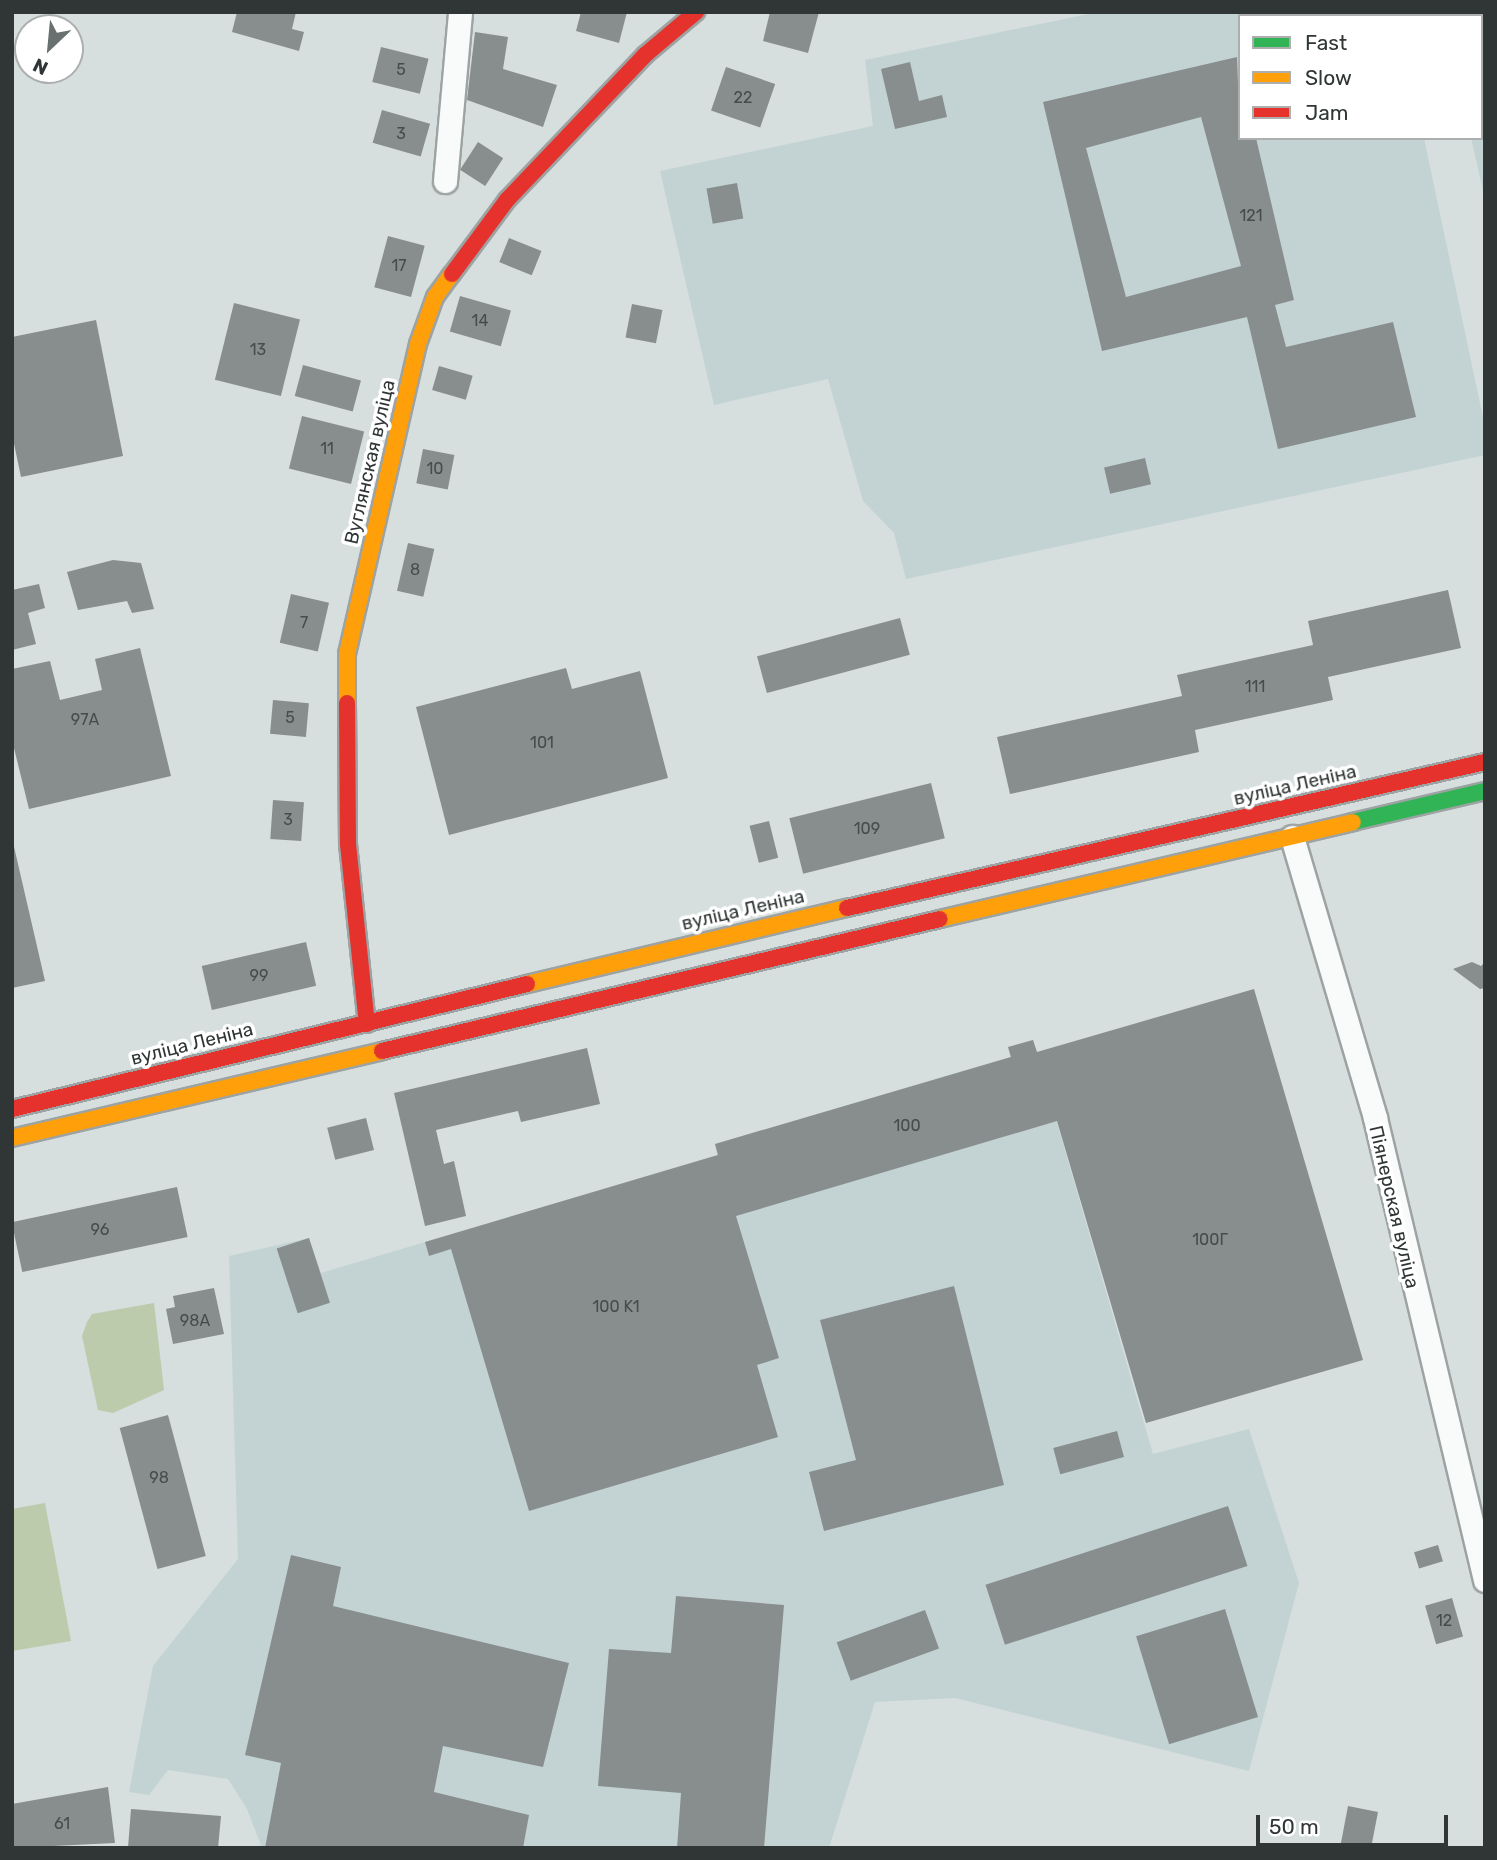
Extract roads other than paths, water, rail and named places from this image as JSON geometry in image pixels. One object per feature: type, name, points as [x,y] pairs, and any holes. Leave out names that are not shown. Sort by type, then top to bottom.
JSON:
[{"type":"main road","name":"Вуглянская вуліца","points":[[373,1053],[367,1024],[348,844],[347,654],[418,344],[435,297],[507,200],[645,55],[696,12]]},
{"type":"main road","name":"вуліца Леніна","points":[[12,1109],[710,939],[1285,810],[1485,762]]},
{"type":"main road","points":[[12,1138],[1485,791]]},
{"type":"main road","points":[[1285,810],[1293,837]]},
{"type":"street","points":[[445,181],[460,12]]},
{"type":"street","name":"Піянерская вуліца","points":[[1293,837],[1375,1118],[1485,1580]]}]
